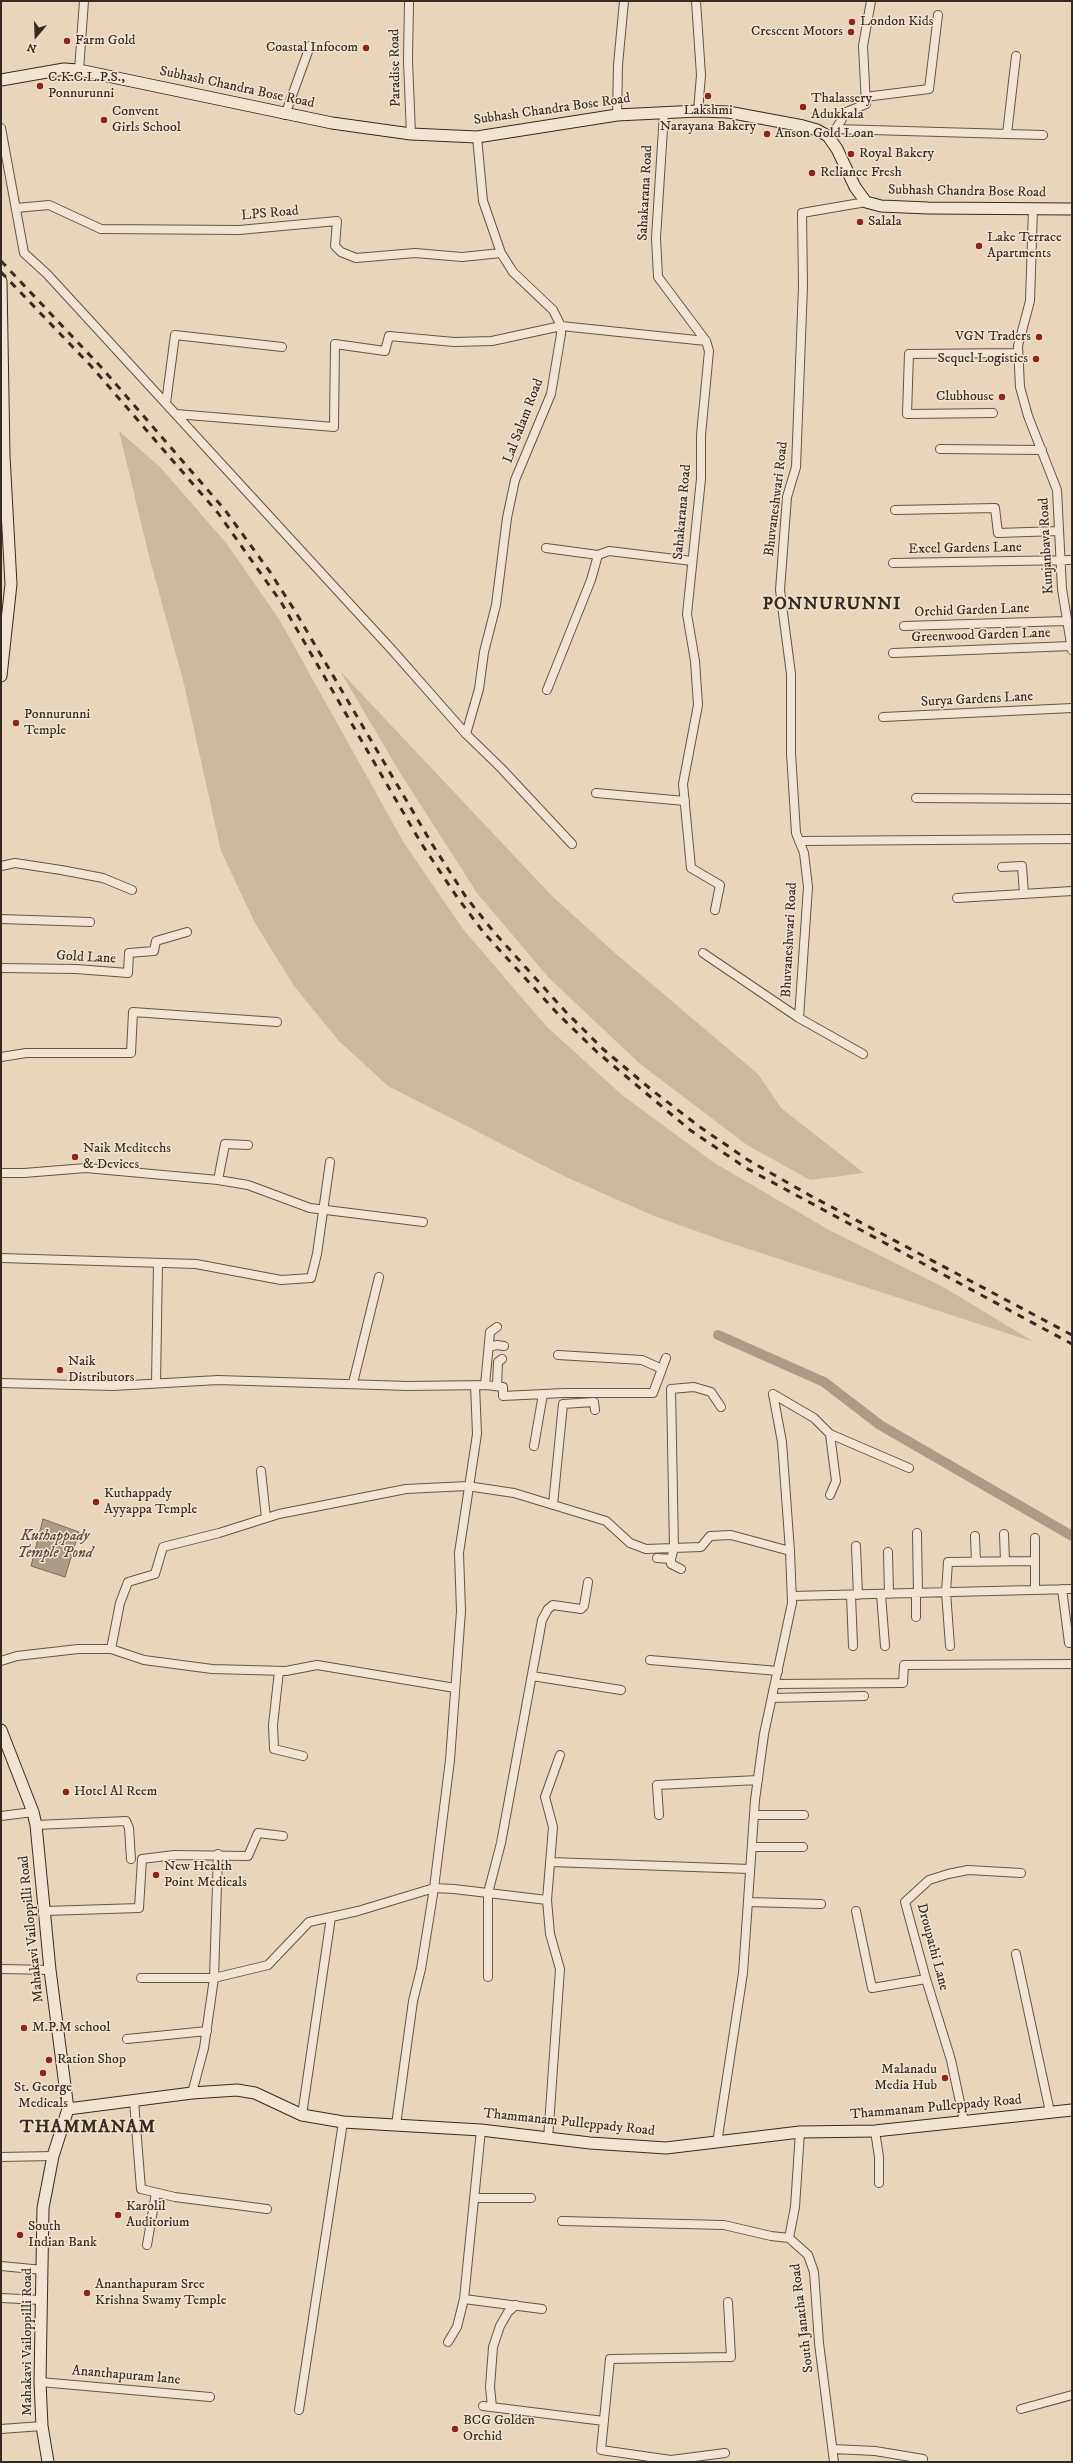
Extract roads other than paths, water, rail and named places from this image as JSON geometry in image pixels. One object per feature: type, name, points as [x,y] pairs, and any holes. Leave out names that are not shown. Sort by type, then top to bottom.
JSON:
[{"type":"main road","name":"Subhash Chandra Bose Road","points":[[1,80],[64,69],[79,70],[285,115],[411,134],[477,137],[617,114],[698,111],[728,112],[772,119],[832,133]]},
{"type":"main road","points":[[832,133],[837,149],[855,187],[866,202]]},
{"type":"main road","name":"Subhash Chandra Bose Road","points":[[866,202],[881,206],[896,207],[1072,209]]},
{"type":"main road","points":[[1,281],[4,456],[11,584],[1,676]]},
{"type":"main road","name":"Mahakavi Vailoppilli Road","points":[[1,1730],[33,1812],[36,1825],[50,1970],[68,2109],[53,2156],[43,2208],[40,2382],[42,2426],[48,2462]]},
{"type":"main road","name":"Thammanam Pulleppady Road","points":[[68,2109],[192,2093],[236,2090],[255,2093],[302,2115],[343,2122],[481,2130],[548,2139],[666,2148],[800,2132],[875,2131],[964,2120],[1072,2110]]},
{"type":"street","points":[[79,70],[84,1]]},
{"type":"street","name":"Paradise Road","points":[[409,1],[408,61],[411,134]]},
{"type":"street","points":[[617,114],[618,65],[624,1]]},
{"type":"street","points":[[696,1],[701,74],[698,111]]},
{"type":"street","points":[[832,133],[844,114],[866,104],[863,46],[871,1]]},
{"type":"street","points":[[866,97],[929,89],[938,15]]},
{"type":"street","points":[[285,115],[310,46]]},
{"type":"street","points":[[1007,134],[1016,56]]},
{"type":"street","name":"Sahakarana Road","points":[[664,112],[656,238],[658,277],[706,341],[709,351],[707,391],[702,435],[701,479],[687,614],[695,662],[698,705],[683,784],[691,868],[720,886],[715,910]]},
{"type":"street","points":[[1,128],[24,253],[47,274],[166,403],[393,651],[466,734],[501,768],[572,844]]},
{"type":"street","points":[[832,133],[1043,135]]},
{"type":"street","points":[[477,137],[483,201],[501,253],[513,272],[552,310],[561,326]]},
{"type":"street","name":"Bhuvaneshwari Road","points":[[799,1018],[808,887],[804,853],[796,833],[793,802],[789,655],[780,590],[787,497],[796,467],[803,286],[802,213],[866,202]]},
{"type":"street","name":"LPS Road","points":[[16,208],[49,205],[101,229],[239,230],[337,221],[335,246],[341,252],[356,258],[415,252],[462,257],[501,253]]},
{"type":"street","name":"Kunjanbava Road","points":[[1033,208],[1030,301],[1018,346],[1020,387],[1028,416],[1057,490],[1061,560],[1071,648]]},
{"type":"street","points":[[176,414],[334,428],[336,344],[386,351],[390,336],[454,342],[492,342],[561,326],[706,341]]},
{"type":"street","name":"Lal Salam Road","points":[[466,734],[479,689],[484,652],[496,605],[507,518],[515,480],[551,394],[555,377],[561,326]]},
{"type":"street","points":[[166,403],[175,336],[282,347]]},
{"type":"street","points":[[994,413],[907,414],[909,354],[1018,354]]},
{"type":"street","points":[[940,449],[1042,450]]},
{"type":"street","points":[[895,510],[995,508],[998,533],[1059,531]]},
{"type":"street","points":[[546,548],[598,555],[609,551],[692,561]]},
{"type":"street","points":[[547,690],[591,580],[598,555]]},
{"type":"street","name":"Excel Gardens Lane","points":[[893,563],[1072,560]]},
{"type":"street","name":"Orchid Garden Lane","points":[[904,626],[1068,625]]},
{"type":"street","name":"Greenwood Garden Lane","points":[[893,653],[1071,648]]},
{"type":"street","name":"Surya Gardens Lane","points":[[884,718],[1072,708]]},
{"type":"street","points":[[596,793],[685,801]]},
{"type":"street","points":[[916,798],[1072,799]]},
{"type":"street","points":[[799,841],[1072,839]]},
{"type":"street","points":[[1,866],[15,863],[61,870],[103,878],[132,890]]},
{"type":"street","points":[[1002,867],[1022,866],[1024,894]]},
{"type":"street","points":[[957,898],[1072,892]]},
{"type":"street","points":[[1,919],[90,922]]},
{"type":"street","name":"Gold Lane","points":[[1,968],[76,969],[128,973],[129,953],[154,951],[156,941],[187,932]]},
{"type":"street","points":[[703,953],[799,1018],[863,1054]]},
{"type":"street","points":[[1,1057],[26,1053],[130,1054],[132,1012],[277,1022]]},
{"type":"street","points":[[218,1180],[225,1144],[248,1145]]},
{"type":"street","points":[[1,1258],[196,1264],[281,1280],[311,1278],[317,1254],[330,1162]]},
{"type":"street","points":[[1,1173],[24,1173],[86,1168],[218,1180],[248,1185],[323,1211],[423,1222]]},
{"type":"street","points":[[156,1383],[158,1262]]},
{"type":"street","points":[[353,1383],[379,1277]]},
{"type":"street","points":[[485,1385],[490,1332],[497,1326]]},
{"type":"street","points":[[489,1347],[497,1345],[504,1346]]},
{"type":"street","points":[[558,1356],[642,1360],[662,1369]]},
{"type":"street","points":[[497,1386],[498,1362],[502,1358]]},
{"type":"street","points":[[1,1383],[113,1386],[218,1380],[353,1383],[408,1386],[485,1385],[503,1387],[503,1396],[564,1393],[653,1393],[666,1358]]},
{"type":"street","points":[[657,1382],[671,1389],[694,1387],[711,1392],[721,1407]]},
{"type":"street","points":[[396,2125],[413,2001],[421,1969],[434,1888],[450,1760],[461,1611],[459,1554],[467,1486],[477,1434],[475,1385]]},
{"type":"street","points":[[671,1389],[674,1548],[671,1564],[681,1569]]},
{"type":"street","points":[[553,1504],[564,1393]]},
{"type":"street","points":[[534,1446],[543,1394]]},
{"type":"street","points":[[717,2143],[743,1972],[754,1815],[764,1734],[792,1596],[782,1442],[773,1394],[814,1418],[830,1434],[909,1468]]},
{"type":"street","points":[[563,1404],[594,1402],[595,1410]]},
{"type":"street","points":[[830,1434],[836,1481],[830,1495]]},
{"type":"street","points":[[262,1471],[266,1518]]},
{"type":"street","points":[[111,1649],[120,1603],[128,1582],[155,1574],[163,1547],[219,1533],[266,1518],[406,1489],[467,1486],[514,1492],[606,1521],[630,1543],[646,1548],[701,1547],[710,1536],[731,1535],[790,1551]]},
{"type":"street","points":[[916,1617],[917,1533]]},
{"type":"street","points":[[1004,1534],[1005,1561]]},
{"type":"street","points":[[975,1536],[976,1562]]},
{"type":"street","points":[[1035,1538],[1035,1590]]},
{"type":"street","points":[[853,1646],[856,1546]]},
{"type":"street","points":[[885,1646],[885,1594],[888,1552]]},
{"type":"street","points":[[657,1558],[671,1559]]},
{"type":"street","points":[[950,1646],[946,1592],[948,1562],[1035,1561]]},
{"type":"street","points":[[488,1977],[488,1893],[501,1843],[542,1620],[548,1609],[553,1605],[581,1609],[584,1606],[588,1582]]},
{"type":"street","points":[[792,1596],[1072,1589]]},
{"type":"street","points":[[1062,1590],[1069,1643]]},
{"type":"street","points":[[1,1661],[17,1656],[78,1649],[111,1649],[144,1660],[205,1668],[279,1671],[317,1665],[455,1688]]},
{"type":"street","points":[[650,1660],[778,1671]]},
{"type":"street","points":[[775,1684],[903,1683],[904,1665],[1072,1664]]},
{"type":"street","points":[[279,1671],[273,1725],[274,1749],[303,1756]]},
{"type":"street","points":[[532,1676],[621,1690]]},
{"type":"street","points":[[772,1698],[864,1696]]},
{"type":"street","points":[[548,2139],[560,1969],[550,1934],[547,1900],[553,1827],[545,1797],[560,1754]]},
{"type":"street","points":[[658,1815],[657,1785],[758,1780]]},
{"type":"street","points":[[1,1816],[33,1812]]},
{"type":"street","points":[[754,1815],[804,1815]]},
{"type":"street","points":[[36,1825],[126,1821],[129,1828],[131,1859]]},
{"type":"street","points":[[45,1911],[139,1908],[142,1859],[174,1855],[218,1854],[248,1856],[258,1833],[283,1836]]},
{"type":"street","points":[[752,1847],[803,1847]]},
{"type":"street","points":[[192,2093],[204,2048],[214,1978],[218,1854]]},
{"type":"street","points":[[551,1862],[750,1869]]},
{"type":"street","name":"Droupathi Lane","points":[[964,2120],[951,2060],[926,1979],[905,1902],[929,1880],[948,1874],[968,1870],[1021,1873]]},
{"type":"street","points":[[141,1978],[214,1978],[268,1966],[309,1922],[434,1888],[547,1900]]},
{"type":"street","points":[[748,1902],[821,1904]]},
{"type":"street","points":[[856,1912],[872,1988],[926,1979]]},
{"type":"street","points":[[302,2115],[331,1917]]},
{"type":"street","points":[[1016,1954],[1050,2112]]},
{"type":"street","points":[[1,1969],[50,1970]]},
{"type":"street","points":[[128,2039],[207,2031]]},
{"type":"street","points":[[134,2101],[141,2190],[267,2209]]},
{"type":"street","points":[[299,2410],[343,2122]]},
{"type":"street","points":[[448,2342],[457,2326],[464,2299],[481,2130]]},
{"type":"street","points":[[875,2131],[879,2157],[880,2183]]},
{"type":"street","points":[[562,2221],[724,2225],[771,2236],[789,2238],[795,2207],[800,2132]]},
{"type":"street","points":[[1,2157],[53,2156]]},
{"type":"street","points":[[146,2245],[156,2193]]},
{"type":"street","points":[[475,2198],[531,2198]]},
{"type":"street","name":"South Janatha Road","points":[[789,2238],[808,2255],[814,2272],[819,2343],[834,2462]]},
{"type":"street","points":[[1,2266],[43,2270]]},
{"type":"street","points":[[1,2298],[41,2300]]},
{"type":"street","points":[[464,2299],[542,2309]]},
{"type":"street","points":[[725,2453],[670,2461],[601,2450],[610,2359],[731,2357],[728,2302]]},
{"type":"street","points":[[492,2407],[490,2387],[493,2347],[500,2326],[508,2312],[516,2305]]},
{"type":"street","name":"Ananthapuram lane","points":[[40,2382],[210,2396]]},
{"type":"street","points":[[1021,2409],[1072,2395]]},
{"type":"street","points":[[482,2406],[604,2421]]},
{"type":"street","points":[[1,2429],[42,2426]]},
{"type":"street","points":[[833,2449],[875,2451],[923,2459]]},
{"type":"water","name":"Kuthappady Temple Pond","points":[[43,1519],[79,1532],[65,1577],[31,1566]]},
{"type":"waterway","points":[[718,1335],[824,1382],[880,1425],[1072,1536]]},
{"type":"railway","points":[[1,261],[101,367],[225,510],[270,572],[295,611],[432,844],[466,897],[493,931],[565,1011],[603,1049],[653,1091],[700,1127],[748,1160],[811,1196],[1072,1335]]},
{"type":"railway","points":[[1,272],[91,366],[218,513],[281,602],[421,843],[457,897],[484,933],[558,1014],[597,1052],[690,1130],[746,1168],[1072,1344]]},
{"type":"place","name":"London Kids","points":[[852,22]]},
{"type":"place","name":"Crescent Motors","points":[[851,32]]},
{"type":"place","name":"Farm Gold","points":[[67,41]]},
{"type":"place","name":"Coastal Infocom","points":[[366,48]]},
{"type":"place","name":"C.K.C.L.P.S., Ponnurunni","points":[[40,86]]},
{"type":"place","name":"Lakshmi Narayana Bakery","points":[[708,96]]},
{"type":"place","name":"Thalassery Adukkala","points":[[803,107]]},
{"type":"place","name":"Convent Girls School","points":[[104,120]]},
{"type":"place","name":"Anson Gold Loan","points":[[767,134]]},
{"type":"place","name":"Royal Bakery","points":[[851,154]]},
{"type":"place","name":"Reliance Fresh","points":[[812,173]]},
{"type":"place","name":"Salala","points":[[860,222]]},
{"type":"place","name":"Lake Terrace Apartments","points":[[979,246]]},
{"type":"place","name":"VGN Traders","points":[[1039,337]]},
{"type":"place","name":"Sequel Logistics","points":[[1036,359]]},
{"type":"place","name":"Clubhouse","points":[[1002,397]]},
{"type":"place","name":"Ponnurunni Temple","points":[[16,723]]},
{"type":"place","name":"Naik Meditechs & Devices","points":[[75,1157]]},
{"type":"place","name":"Naik Distributors","points":[[60,1370]]},
{"type":"place","name":"Kuthappady Ayyappa Temple","points":[[96,1502]]},
{"type":"place","name":"Hotel Al Reem","points":[[66,1792]]},
{"type":"place","name":"New Health Point Medicals","points":[[156,1875]]},
{"type":"place","name":"M.P.M school","points":[[24,2028]]},
{"type":"place","name":"Ration Shop","points":[[49,2060]]},
{"type":"place","name":"St. George Medicals","points":[[43,2073]]},
{"type":"place","name":"Malanadu Media Hub","points":[[945,2078]]},
{"type":"place","name":"Karolil Auditorium","points":[[118,2215]]},
{"type":"place","name":"South Indian Bank","points":[[20,2235]]},
{"type":"place","name":"Ananthapuram Sree Krishna Swamy Temple","points":[[87,2293]]},
{"type":"place","name":"BCG Golden Orchid","points":[[455,2429]]},
{"type":"district","name":"PONNURUNNI","points":[[832,605]]},
{"type":"district","name":"THAMMANAM","points":[[88,2128]]}]
